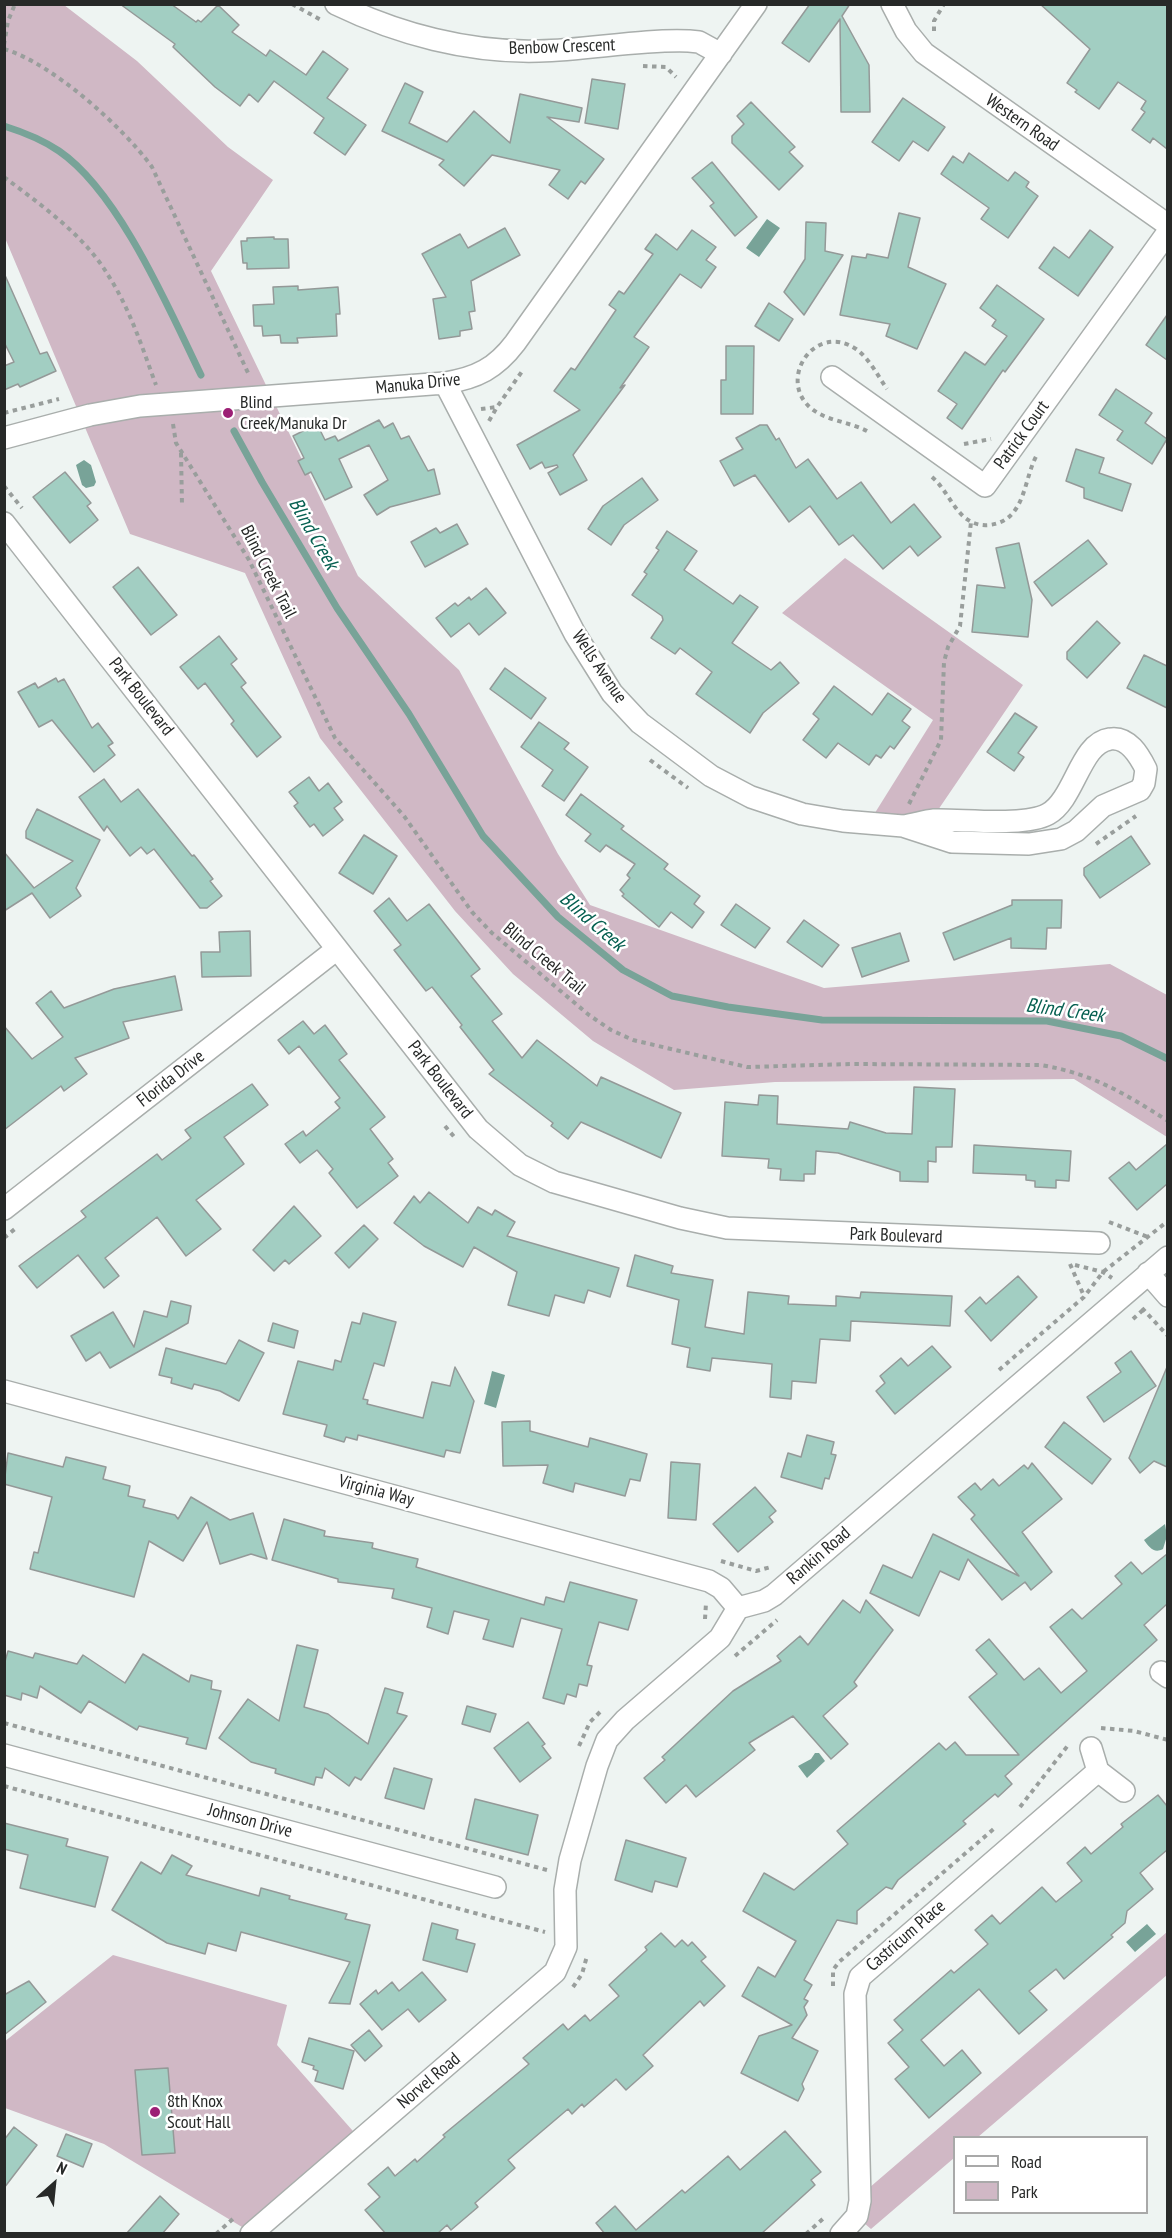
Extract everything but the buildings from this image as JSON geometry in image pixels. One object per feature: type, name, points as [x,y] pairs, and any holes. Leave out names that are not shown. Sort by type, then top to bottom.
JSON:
[{"type":"street","name":"Benbow Crescent","points":[[336,4],[401,31],[467,45],[539,51],[680,41],[699,42],[721,54]]},
{"type":"street","name":"Manuka Drive","points":[[4,438],[108,411],[178,409],[239,400],[445,382],[481,375],[505,357],[756,4]]},
{"type":"street","name":"Western Road","points":[[892,4],[906,31],[924,53],[1167,225]]},
{"type":"street","name":"Patrick Court","points":[[832,377],[985,486],[1167,232]]},
{"type":"street","name":"Wells Avenue","points":[[445,382],[592,663],[612,693],[640,723],[711,776],[751,797],[802,814],[843,821],[903,818],[1018,821],[1046,815],[1069,794],[1091,752],[1099,743],[1109,739],[1119,739],[1129,745],[1146,769],[1144,783],[1140,790],[1103,806],[1061,839],[1029,844],[952,842],[903,818]]},
{"type":"street","name":"Park Boulevard","points":[[4,524],[490,1142],[520,1165],[554,1182],[680,1218],[727,1228],[1099,1244]]},
{"type":"street","name":"Florida Drive","points":[[4,1209],[337,949]]},
{"type":"street","name":"Rankin Road","points":[[738,1608],[764,1601],[774,1594],[1167,1257]]},
{"type":"street","points":[[1148,1273],[1167,1296]]},
{"type":"street","name":"Virginia Way","points":[[4,1391],[709,1581],[721,1588],[738,1608]]},
{"type":"street","name":"Norvel Road","points":[[251,2234],[555,1972],[566,1947],[564,1907],[570,1860],[597,1766],[607,1740],[625,1720],[720,1638],[738,1608]]},
{"type":"street","points":[[1091,1748],[1098,1771],[1124,1791]]},
{"type":"street","name":"Johnson Drive","points":[[4,1755],[495,1887]]},
{"type":"street","name":"Castricum Place","points":[[841,2234],[857,2216],[860,2201],[855,1994],[860,1977],[1098,1771]]},
{"type":"path","points":[[15,4],[8,21],[4,47],[21,55],[80,94],[141,153],[152,167],[249,375]]},
{"type":"path","points":[[675,83],[676,77]]},
{"type":"path","points":[[4,177],[60,221],[98,260],[129,314],[156,385],[167,384]]},
{"type":"path","points":[[876,436],[812,409],[801,395],[798,377],[800,366],[804,358],[816,346],[823,342],[840,342],[863,355],[891,393]]},
{"type":"path","points":[[237,376],[260,374]]},
{"type":"path","points":[[488,426],[490,416],[497,407]]},
{"type":"path","name":"Blind Creek Trail","points":[[178,409],[174,439],[249,560],[335,738],[404,816],[472,912],[492,933],[604,1025],[633,1040],[747,1067],[853,1064],[1050,1066],[1108,1084],[1167,1121]]},
{"type":"path","points":[[960,442],[970,444],[987,441],[995,436]]},
{"type":"path","points":[[926,472],[939,483],[957,509],[971,522],[988,526],[1012,515],[1021,501],[1039,451]]},
{"type":"path","points":[[181,452],[182,506]]},
{"type":"path","points":[[4,486],[26,514]]},
{"type":"path","points":[[903,818],[941,740],[945,662],[948,647],[960,626],[971,522]]},
{"type":"path","points":[[645,756],[697,794]]},
{"type":"path","points":[[1090,848],[1142,812]]},
{"type":"path","points":[[1101,1221],[1148,1237]]},
{"type":"path","points":[[994,1374],[1084,1297],[1103,1272],[1167,1221]]},
{"type":"path","points":[[1070,1264],[1084,1297]]},
{"type":"path","points":[[1126,1325],[1144,1309],[1167,1336]]},
{"type":"path","points":[[741,1566],[762,1571],[778,1561]]},
{"type":"path","points":[[729,1662],[782,1616]]},
{"type":"path","points":[[4,1723],[548,1870]]},
{"type":"path","points":[[4,1786],[546,1932]]},
{"type":"path","points":[[564,1995],[582,1974],[588,1954]]},
{"type":"green space","points":[[4,5],[64,5],[137,61],[228,147],[273,180],[211,271],[358,576],[459,670],[558,854],[590,905],[824,988],[1110,964],[1167,995],[1167,1137],[1074,1079],[775,1082],[674,1090],[593,1041],[513,974],[455,911],[320,738],[245,573],[130,534],[5,238]]},
{"type":"green space","points":[[845,558],[1023,685],[938,810],[868,824],[933,720],[782,613]]},
{"type":"green space","points":[[1167,1932],[1167,1975],[979,2136],[953,2136],[953,2159],[871,2229],[864,2223],[869,2188]]},
{"type":"green space","points":[[113,1955],[287,2005],[277,2045],[360,2139],[252,2233],[104,2144],[5,2108],[4,2042]]},
{"type":"shaded area","points":[[767,219],[780,228],[759,257],[746,248]]},
{"type":"shaded area","points":[[84,460],[91,465],[96,482],[94,486],[86,488],[82,485],[76,465]]},
{"type":"shaded area","points":[[492,1371],[505,1375],[496,1408],[484,1404]]},
{"type":"shaded area","points":[[1165,1524],[1167,1536],[1163,1549],[1154,1550],[1144,1540]]},
{"type":"shaded area","points":[[815,1753],[819,1753],[825,1761],[807,1778],[798,1766],[811,1759]]},
{"type":"shaded area","points":[[1147,1924],[1156,1934],[1135,1952],[1126,1942]]},
{"type":"waterway","name":"Blind Creek","points":[[4,126],[33,137],[59,151],[81,170],[102,194],[122,222],[158,286],[201,375]]},
{"type":"waterway","name":"Blind Creek","points":[[234,431],[337,608],[409,714],[483,836],[558,917],[623,970],[672,996],[728,1007],[822,1020],[1047,1021],[1121,1036],[1168,1059]]},
{"type":"place","name":"Blind Creek/Manuka Dr","points":[[228,413]]},
{"type":"place","name":"8th Knox Scout Hall","points":[[155,2112]]}]
